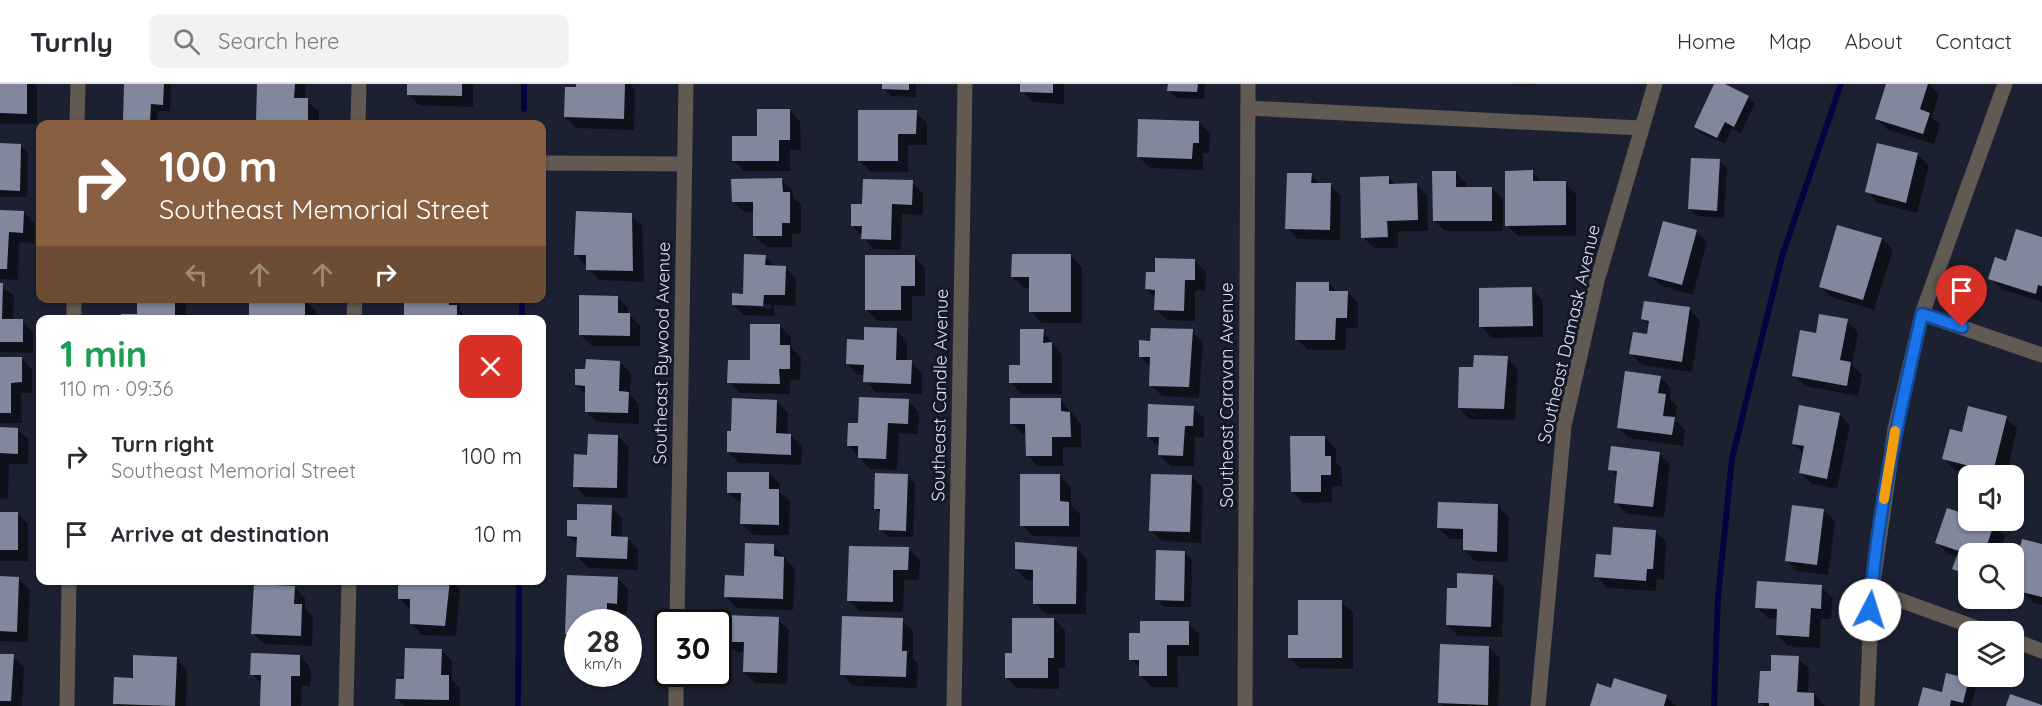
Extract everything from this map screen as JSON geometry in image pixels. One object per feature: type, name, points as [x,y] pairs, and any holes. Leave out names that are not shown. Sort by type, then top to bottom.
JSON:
[{"type":"street","points":[[78,84],[78,120]]},
{"type":"street","points":[[358,120],[359,84]]},
{"type":"street","name":"Southeast Bywood Avenue","points":[[677,609],[686,84]]},
{"type":"street","name":"Southeast Candle Avenue","points":[[954,706],[965,84]]},
{"type":"street","name":"Southeast Caravan Avenue","points":[[1245,706],[1248,84]]},
{"type":"street","name":"Southeast Damask Avenue","points":[[1538,706],[1564,426],[1597,281],[1640,128],[1655,84]]},
{"type":"street","points":[[1867,706],[1872,590],[1895,429],[1922,314],[2005,84]]},
{"type":"street","points":[[1248,108],[1640,128]]},
{"type":"street","points":[[546,163],[685,164]]},
{"type":"street","points":[[1922,314],[2042,355]]},
{"type":"street","points":[[67,706],[69,585]]},
{"type":"street","points":[[346,706],[348,585]]},
{"type":"street","points":[[1872,590],[1958,621]]},
{"type":"street","points":[[2024,644],[2042,651]]},
{"type":"street","points":[[676,687],[676,706]]},
{"type":"building","points":[[0,84],[27,84],[27,114],[0,113]]},
{"type":"building","points":[[124,84],[164,84],[163,105],[151,104],[150,120],[123,120]]},
{"type":"building","points":[[257,84],[295,84],[294,98],[308,98],[308,120],[256,120]]},
{"type":"building","points":[[407,84],[462,84],[462,96],[407,95]]},
{"type":"building","points":[[576,84],[625,84],[624,119],[564,117],[565,87],[576,87]]},
{"type":"building","points":[[882,84],[909,84],[909,90],[882,89]]},
{"type":"building","points":[[1020,84],[1053,84],[1053,93],[1020,92]]},
{"type":"building","points":[[1168,84],[1198,84],[1197,92],[1167,91]]},
{"type":"building","points":[[1714,84],[1725,84],[1749,96],[1734,127],[1725,122],[1717,138],[1694,127]]},
{"type":"building","points":[[1886,84],[1928,84],[1920,109],[1930,113],[1923,134],[1875,119]]},
{"type":"building","points":[[757,109],[790,109],[790,140],[779,140],[779,161],[732,161],[732,136],[757,136]]},
{"type":"building","points":[[858,110],[917,110],[916,134],[898,134],[898,161],[858,161]]},
{"type":"building","points":[[1138,119],[1199,121],[1199,143],[1193,143],[1192,159],[1137,157]]},
{"type":"building","points":[[0,143],[21,144],[20,191],[0,190]]},
{"type":"building","points":[[1877,143],[1918,153],[1906,203],[1865,192]]},
{"type":"building","points":[[1691,158],[1720,159],[1717,211],[1688,209]]},
{"type":"building","points":[[1533,170],[1533,181],[1566,181],[1566,225],[1505,226],[1505,171]]},
{"type":"building","points":[[1432,171],[1456,171],[1456,187],[1492,187],[1492,221],[1433,221]]},
{"type":"building","points":[[1287,173],[1312,173],[1311,183],[1331,183],[1330,230],[1285,229]]},
{"type":"building","points":[[1389,176],[1389,184],[1417,183],[1418,220],[1387,221],[1388,237],[1361,238],[1360,177]]},
{"type":"building","points":[[782,178],[783,192],[790,192],[790,223],[782,223],[782,236],[753,236],[753,202],[732,202],[731,179]]},
{"type":"building","points":[[863,179],[913,180],[912,205],[892,204],[891,240],[861,239],[862,226],[851,226],[851,204],[862,204]]},
{"type":"building","points":[[0,210],[24,211],[23,233],[9,232],[7,269],[0,269]]},
{"type":"building","points":[[576,211],[632,213],[633,271],[586,270],[586,255],[574,255]]},
{"type":"building","points":[[1663,221],[1697,230],[1682,285],[1648,276]]},
{"type":"building","points":[[1837,225],[1882,238],[1863,300],[1819,287]]},
{"type":"building","points":[[2016,229],[2042,237],[2042,286],[2038,285],[2036,294],[1988,279],[1995,257],[2006,261]]},
{"type":"building","points":[[744,254],[766,255],[765,265],[786,266],[785,295],[764,295],[763,306],[732,305],[732,293],[743,294]]},
{"type":"building","points":[[1012,254],[1071,254],[1071,312],[1029,312],[1029,277],[1011,277]]},
{"type":"building","points":[[865,255],[915,255],[915,286],[901,286],[901,310],[865,310]]},
{"type":"building","points":[[1155,258],[1195,259],[1195,280],[1185,280],[1184,311],[1154,310],[1155,290],[1145,289],[1146,272],[1155,272]]},
{"type":"building","points":[[1296,282],[1329,282],[1329,291],[1348,291],[1347,318],[1336,318],[1335,340],[1295,340]]},
{"type":"building","points":[[0,283],[3,283],[2,319],[23,319],[23,342],[0,342]]},
{"type":"building","points":[[1532,287],[1533,326],[1479,327],[1479,288]]},
{"type":"building","points":[[579,295],[618,296],[618,313],[630,313],[630,336],[579,335]]},
{"type":"building","points":[[1644,301],[1690,307],[1682,362],[1629,354],[1633,332],[1647,334],[1649,321],[1641,319]]},
{"type":"building","points":[[137,303],[175,303],[175,315],[121,315],[137,314]]},
{"type":"building","points":[[249,303],[305,303],[305,315],[249,315]]},
{"type":"building","points":[[404,303],[457,305],[457,315],[404,315]]},
{"type":"building","points":[[1819,314],[1848,319],[1840,360],[1851,362],[1847,386],[1792,376],[1800,330],[1816,333]]},
{"type":"building","points":[[750,324],[780,324],[780,345],[790,345],[790,369],[779,369],[780,384],[727,383],[728,360],[750,360]]},
{"type":"building","points":[[864,327],[897,328],[896,360],[912,360],[911,384],[863,382],[864,365],[846,364],[847,339],[864,340]]},
{"type":"building","points":[[1151,328],[1193,329],[1189,387],[1149,386],[1150,357],[1139,357],[1139,340],[1150,341]]},
{"type":"building","points":[[1020,329],[1044,329],[1043,343],[1052,342],[1052,383],[1009,383],[1009,365],[1020,365]]},
{"type":"building","points":[[1474,355],[1508,356],[1504,409],[1458,408],[1459,367],[1473,367]]},
{"type":"building","points":[[0,357],[22,357],[22,382],[11,383],[11,413],[0,413]]},
{"type":"building","points":[[586,359],[620,361],[619,391],[629,392],[628,413],[585,412],[585,386],[575,385],[575,369],[585,369]]},
{"type":"building","points":[[1625,371],[1661,376],[1658,393],[1666,394],[1663,416],[1675,417],[1672,435],[1617,428]]},
{"type":"building","points":[[859,397],[909,399],[908,424],[888,423],[886,459],[858,458],[858,446],[847,446],[848,423],[858,423]]},
{"type":"building","points":[[732,398],[777,400],[776,433],[791,434],[791,455],[727,452],[727,431],[731,431]]},
{"type":"building","points":[[1010,398],[1061,398],[1061,411],[1070,412],[1071,437],[1052,437],[1052,456],[1026,456],[1025,424],[1010,424]]},
{"type":"building","points":[[1148,404],[1194,406],[1193,426],[1185,426],[1183,456],[1158,455],[1159,437],[1147,437]]},
{"type":"building","points":[[1799,405],[1840,413],[1827,479],[1799,473],[1804,446],[1792,444]]},
{"type":"building","points":[[1968,406],[2007,416],[1995,465],[1966,465],[1942,459],[1950,429],[1962,432]]},
{"type":"building","points":[[0,427],[18,428],[18,454],[0,453]]},
{"type":"building","points":[[588,434],[618,435],[617,488],[573,487],[574,454],[587,455]]},
{"type":"building","points":[[1290,436],[1325,436],[1325,456],[1331,456],[1331,475],[1321,475],[1321,492],[1291,492]]},
{"type":"building","points":[[1611,446],[1660,452],[1653,507],[1614,503],[1617,471],[1608,470]]},
{"type":"building","points":[[727,472],[769,472],[769,489],[779,489],[779,525],[740,524],[741,493],[727,493]]},
{"type":"building","points":[[875,473],[908,474],[906,531],[879,530],[880,509],[874,509]]},
{"type":"building","points":[[1020,474],[1060,474],[1060,501],[1069,502],[1069,526],[1020,526]]},
{"type":"building","points":[[1151,474],[1192,475],[1190,532],[1149,531]]},
{"type":"building","points":[[1438,502],[1498,504],[1497,552],[1463,550],[1463,529],[1437,528]]},
{"type":"building","points":[[577,504],[612,505],[611,536],[628,537],[627,559],[576,557],[577,537],[567,536],[567,520],[577,520]]},
{"type":"building","points":[[1792,505],[1824,509],[1817,565],[1785,561]]},
{"type":"building","points":[[1947,508],[1958,512],[1958,531],[1992,531],[1988,543],[1958,543],[1958,551],[1935,543]]},
{"type":"building","points":[[0,512],[18,512],[18,550],[0,550]]},
{"type":"building","points":[[1613,527],[1656,530],[1653,569],[1647,569],[1646,581],[1594,577],[1596,554],[1611,555]]},
{"type":"building","points":[[2022,539],[2042,544],[2042,597],[2024,593],[2024,543],[2021,543]]},
{"type":"building","points":[[1015,542],[1077,547],[1076,604],[1033,604],[1033,570],[1015,569]]},
{"type":"building","points":[[745,543],[774,544],[774,556],[784,557],[783,599],[724,597],[725,575],[744,576]]},
{"type":"building","points":[[849,546],[909,547],[908,570],[893,570],[893,602],[847,601]]},
{"type":"building","points":[[1156,550],[1185,551],[1184,601],[1155,600]]},
{"type":"building","points":[[1958,554],[1958,571],[1952,569]]},
{"type":"building","points":[[1457,573],[1493,575],[1491,627],[1446,625],[1447,588],[1457,588]]},
{"type":"building","points":[[567,575],[618,577],[617,604],[607,603],[607,609],[566,609]]},
{"type":"building","points":[[0,576],[19,577],[17,632],[0,631]]},
{"type":"building","points":[[1757,581],[1822,585],[1821,609],[1811,608],[1809,637],[1776,635],[1777,609],[1755,608]]},
{"type":"building","points":[[254,585],[295,586],[294,604],[302,604],[301,636],[251,634]]},
{"type":"building","points":[[398,585],[449,585],[445,626],[410,624],[410,599],[398,599]]},
{"type":"building","points":[[1298,600],[1342,600],[1342,658],[1288,658],[1288,635],[1298,635]]},
{"type":"building","points":[[732,615],[779,617],[777,673],[743,672],[744,642],[732,642]]},
{"type":"building","points":[[842,616],[903,618],[902,651],[907,651],[906,677],[840,675]]},
{"type":"building","points":[[1012,618],[1054,618],[1054,658],[1048,658],[1048,678],[1005,678],[1005,653],[1012,653]]},
{"type":"building","points":[[1140,621],[1189,621],[1189,645],[1167,645],[1167,676],[1139,676],[1139,660],[1129,660],[1129,633],[1140,633]]},
{"type":"building","points":[[1440,644],[1489,646],[1488,705],[1438,703]]},
{"type":"building","points":[[405,648],[442,649],[441,675],[449,675],[449,700],[395,699],[396,679],[404,679]]},
{"type":"building","points":[[251,653],[300,655],[300,676],[291,676],[291,706],[260,706],[261,675],[250,675]]},
{"type":"building","points":[[0,654],[14,654],[11,701],[0,701]]},
{"type":"building","points":[[133,655],[177,657],[175,706],[113,704],[114,677],[133,678]]},
{"type":"building","points":[[1771,655],[1799,656],[1797,692],[1814,693],[1814,706],[1769,706],[1769,703],[1758,703],[1760,671],[1771,671]]},
{"type":"building","points":[[1946,673],[1958,676],[1958,687],[1967,687],[1963,703],[1951,700],[1950,706],[1918,706],[1923,687],[1942,692]]},
{"type":"building","points":[[1614,678],[1667,695],[1664,706],[1590,706],[1597,683],[1611,688]]},
{"type":"building","points":[[2010,694],[2042,705],[2042,706],[2006,706]]},
{"type":"waterway","points":[[524,84],[524,109]]},
{"type":"waterway","points":[[1714,706],[1718,597],[1732,459],[1782,256],[1841,84]]},
{"type":"waterway","points":[[522,303],[522,315]]},
{"type":"waterway","points":[[518,706],[519,585]]},
{"type":"slow traffic","points":[[1884,499],[1895,431]]},
{"type":"route","points":[[1870,610],[1879,526],[1895,429],[1922,314],[1962,327]]}]
